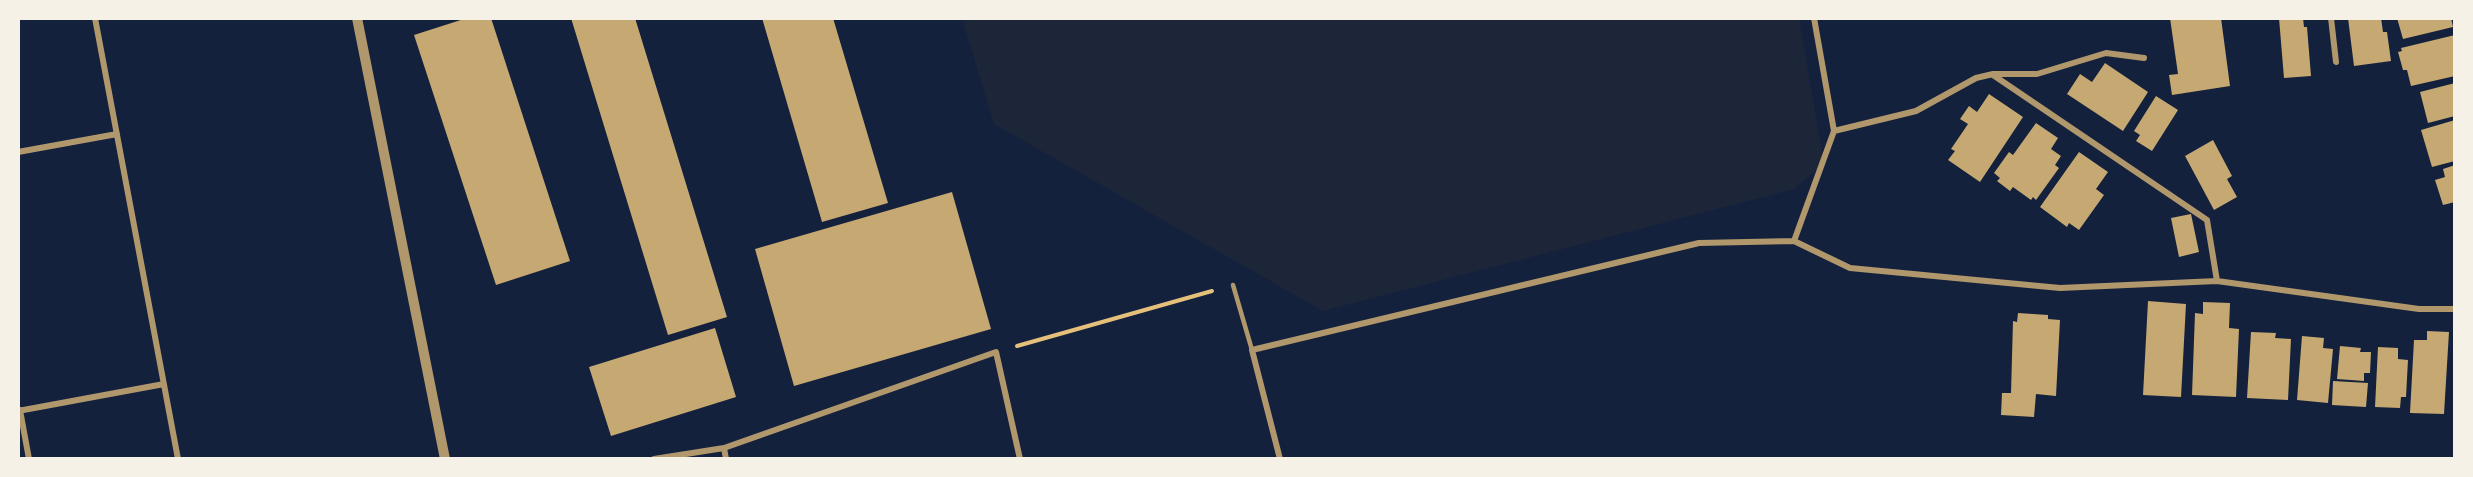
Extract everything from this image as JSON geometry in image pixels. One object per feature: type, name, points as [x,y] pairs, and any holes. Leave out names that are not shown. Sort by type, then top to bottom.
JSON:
[{"type":"street","points":[[94,18],[178,459]]},
{"type":"street","points":[[357,18],[445,459]]},
{"type":"street","points":[[1794,241],[1834,130],[1814,18]]},
{"type":"street","points":[[2331,18],[2336,62]]},
{"type":"street","points":[[1834,130],[1916,111],[1976,78],[1993,74],[2037,74],[2106,53],[2144,58]]},
{"type":"street","points":[[1993,74],[2207,220],[2217,281]]},
{"type":"street","points":[[18,152],[117,134]]},
{"type":"street","points":[[1280,459],[1252,350],[1700,243],[1794,241],[1850,268],[2002,283],[2060,288],[2217,281],[2419,309],[2455,309]]},
{"type":"street","points":[[654,459],[724,448],[996,352],[1020,459]]},
{"type":"street","points":[[29,459],[19,411],[164,384]]},
{"type":"street","points":[[724,448],[726,459]]},
{"type":"lane","points":[[1233,285],[1252,350]]},
{"type":"path","points":[[996,352],[1233,285]]},
{"type":"shaded area","points":[[962,18],[1799,18],[1824,164],[1794,189],[1323,311],[994,124]]},
{"type":"building","points":[[467,18],[491,18],[570,261],[496,285],[414,35]]},
{"type":"building","points":[[571,18],[635,18],[727,317],[668,335]]},
{"type":"building","points":[[762,18],[833,18],[888,203],[822,222]]},
{"type":"building","points":[[2170,18],[2221,18],[2230,86],[2172,95],[2169,75],[2178,74]]},
{"type":"building","points":[[2279,18],[2303,18],[2304,27],[2307,27],[2311,76],[2284,78]]},
{"type":"building","points":[[2348,18],[2381,18],[2383,32],[2387,32],[2391,61],[2354,66]]},
{"type":"building","points":[[2397,18],[2451,18],[2453,27],[2403,39]]},
{"type":"building","points":[[2455,35],[2455,76],[2411,86],[2407,70],[2403,70],[2398,52],[2402,51],[2401,48]]},
{"type":"building","points":[[2105,63],[2148,92],[2123,131],[2067,94],[2080,74],[2092,82]]},
{"type":"building","points":[[2455,83],[2455,116],[2428,123],[2420,92]]},
{"type":"building","points":[[1989,94],[2023,117],[1980,182],[1948,160],[1955,151],[1951,149],[1968,124],[1960,119],[1969,106],[1977,112]]},
{"type":"building","points":[[2156,96],[2178,110],[2152,151],[2136,141],[2140,135],[2134,131]]},
{"type":"building","points":[[2455,120],[2455,161],[2432,167],[2421,130]]},
{"type":"building","points":[[2036,123],[2058,138],[2051,149],[2061,156],[2055,165],[2059,168],[2036,200],[2033,197],[2031,200],[2013,187],[2010,191],[1997,181],[2000,178],[1994,173],[2009,152],[2013,155]]},
{"type":"building","points":[[2213,140],[2232,176],[2227,179],[2237,197],[2214,210],[2185,156]]},
{"type":"building","points":[[2079,152],[2108,172],[2096,189],[2104,195],[2079,230],[2069,223],[2067,227],[2040,207]]},
{"type":"building","points":[[2455,165],[2455,202],[2443,205],[2435,180],[2445,177],[2443,169]]},
{"type":"building","points":[[952,192],[991,329],[794,386],[755,249]]},
{"type":"building","points":[[2191,214],[2199,252],[2179,257],[2171,218]]},
{"type":"building","points":[[2148,301],[2186,304],[2181,397],[2143,395]]},
{"type":"building","points":[[2203,302],[2230,303],[2229,328],[2239,329],[2236,397],[2192,395],[2195,313],[2203,314]]},
{"type":"building","points":[[2018,313],[2048,315],[2048,319],[2060,320],[2056,396],[2036,394],[2034,417],[2001,415],[2002,393],[2011,393],[2013,321],[2017,322]]},
{"type":"building","points":[[715,328],[736,397],[611,436],[589,367]]},
{"type":"building","points":[[2427,331],[2449,332],[2444,414],[2410,413],[2414,340],[2427,340]]},
{"type":"building","points":[[2251,332],[2276,333],[2275,338],[2291,339],[2288,400],[2247,398]]},
{"type":"building","points":[[2302,336],[2324,338],[2323,348],[2333,349],[2328,403],[2297,400]]},
{"type":"building","points":[[2340,346],[2361,348],[2360,352],[2371,352],[2370,373],[2364,373],[2364,381],[2337,379]]},
{"type":"building","points":[[2378,347],[2398,348],[2398,359],[2408,360],[2406,397],[2401,397],[2400,408],[2375,407]]},
{"type":"building","points":[[2333,381],[2368,383],[2366,407],[2332,405]]}]
